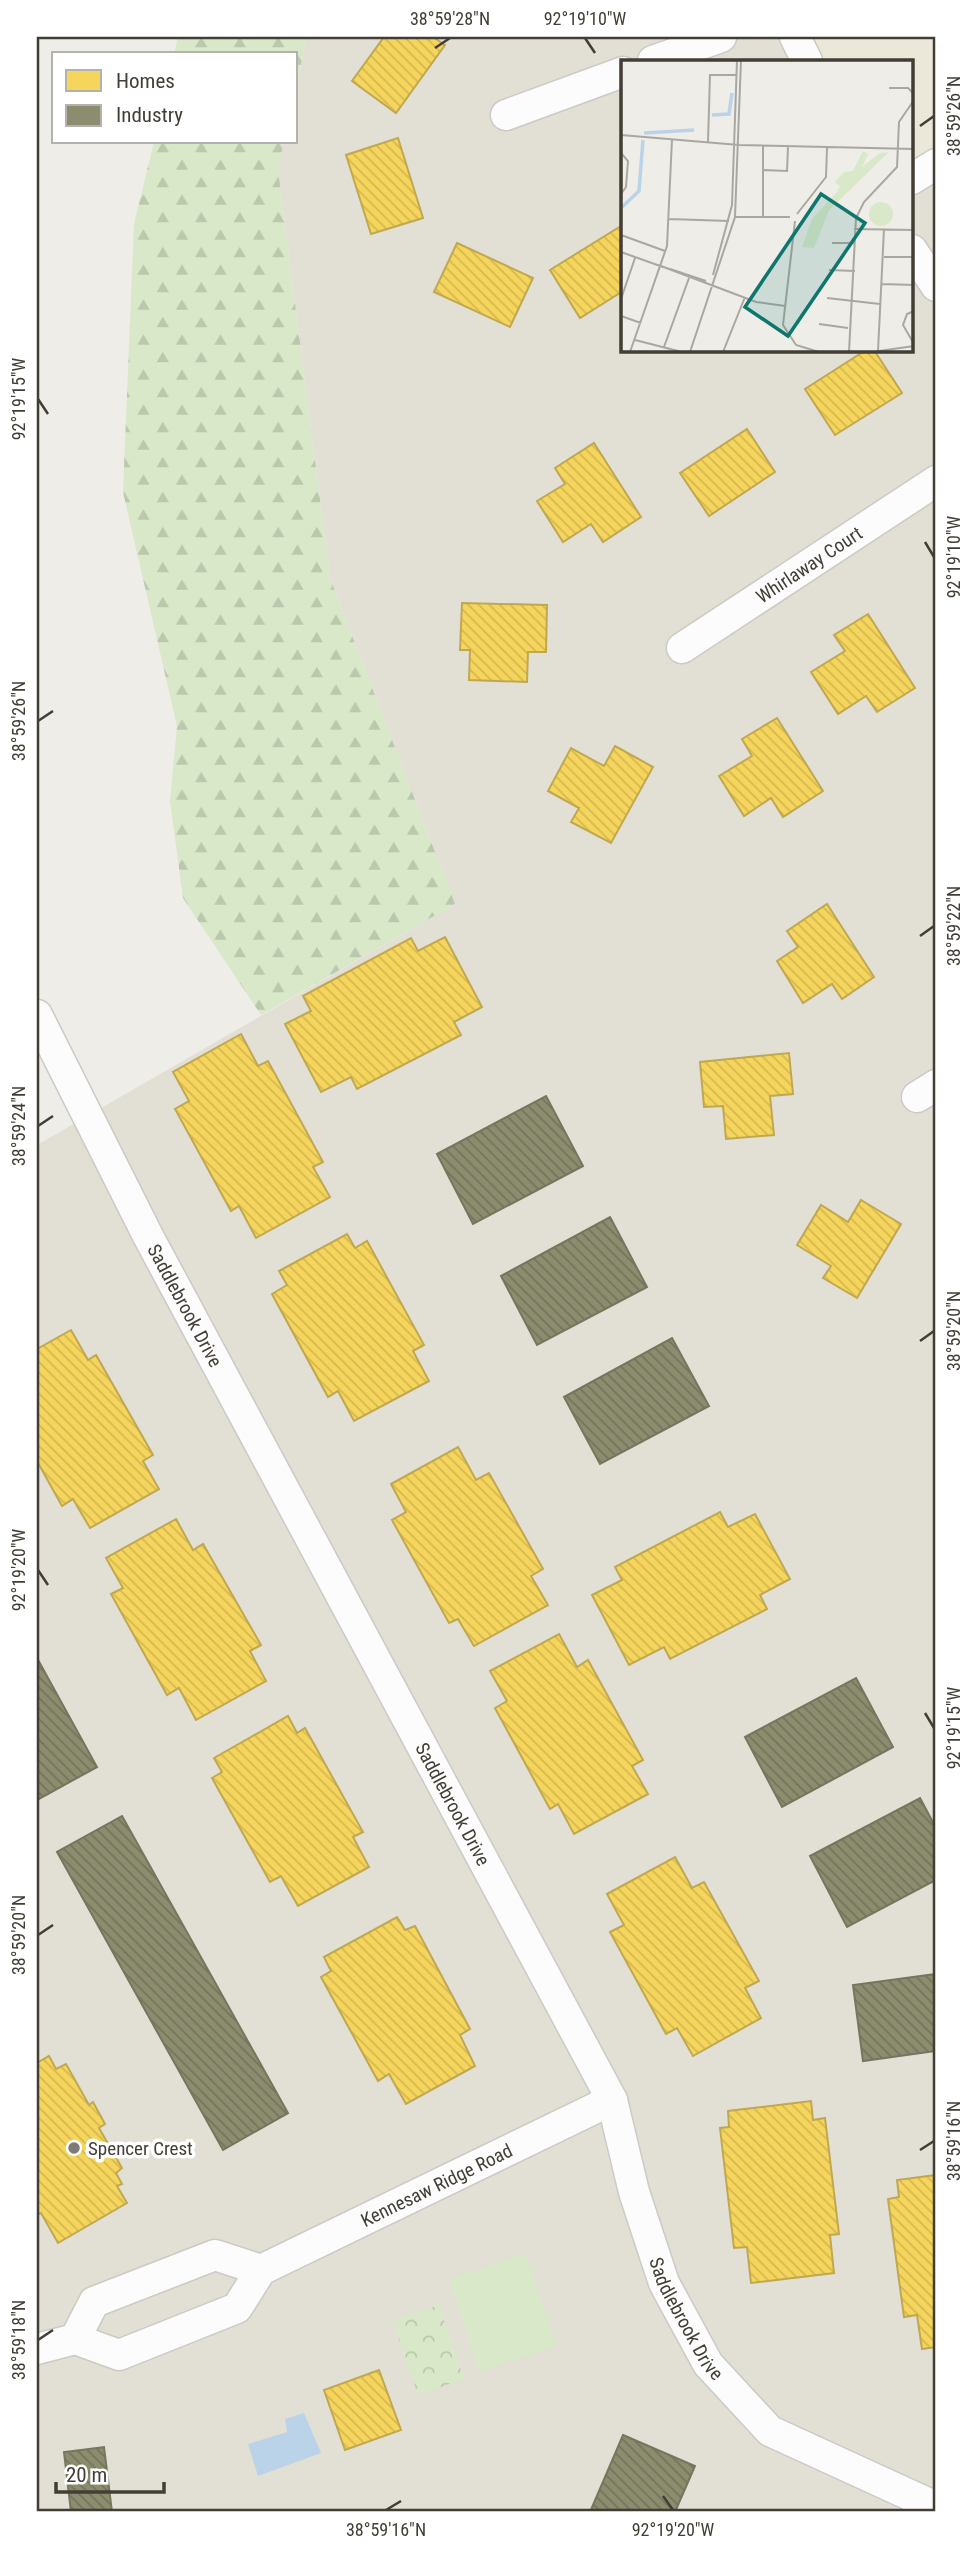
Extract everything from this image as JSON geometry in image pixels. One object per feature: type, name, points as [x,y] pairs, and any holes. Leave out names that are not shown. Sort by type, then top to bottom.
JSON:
[{"type":"street","points":[[656,60],[721,37]]},
{"type":"street","points":[[795,37],[806,60]]},
{"type":"street","points":[[506,115],[621,73]]},
{"type":"street","points":[[914,178],[936,164]]},
{"type":"street","points":[[914,253],[936,286]]},
{"type":"street","name":"Whirlaway Court","points":[[682,648],[936,481]]},
{"type":"street","name":"Saddlebrook Drive","points":[[37,1015],[148,1236],[612,2099],[634,2192],[664,2283],[708,2364],[770,2431],[936,2507]]},
{"type":"street","name":"Kennesaw Ridge Road","points":[[261,2270],[612,2099]]},
{"type":"street","points":[[37,2349],[75,2339],[119,2355],[237,2308],[261,2270],[215,2255],[94,2302],[75,2339]]},
{"type":"shaded area","points":[[307,37],[799,37],[807,60],[621,60],[621,352],[914,352],[914,178],[936,164],[936,2512],[37,2512],[37,1145],[455,904],[330,578],[278,169],[284,144],[298,144],[298,78]]},
{"type":"shaded area","points":[[795,37],[936,37],[936,164],[914,178],[914,60],[806,60]]},
{"type":"green space","points":[[178,37],[307,37],[298,78],[298,52],[174,52]]},
{"type":"green space","points":[[154,144],[284,144],[278,169],[330,578],[455,904],[261,1015],[183,898],[170,801],[177,726],[123,492],[134,224]]},
{"type":"green space","points":[[525,2253],[556,2346],[479,2372],[449,2279]]},
{"type":"green space","points":[[439,2305],[464,2379],[418,2395],[392,2320]]},
{"type":"water","points":[[304,2413],[321,2453],[258,2476],[248,2444],[287,2432],[285,2419]]},
{"type":"building: Homes","points":[[384,37],[433,37],[445,45],[396,113],[352,81]]},
{"type":"building: Homes","points":[[398,138],[423,218],[371,234],[346,155]]},
{"type":"building: Homes","points":[[621,226],[621,292],[580,318],[550,270]]},
{"type":"building: Homes","points":[[457,243],[533,278],[510,327],[434,292]]},
{"type":"building: Homes","points":[[863,352],[875,352],[902,393],[835,435],[805,389]]},
{"type":"building: Homes","points":[[747,429],[775,472],[709,516],[680,473]]},
{"type":"building: Homes","points":[[594,443],[641,517],[603,542],[591,524],[563,542],[537,501],[565,484],[555,468]]},
{"type":"building: Homes","points":[[462,603],[547,605],[546,652],[528,652],[527,682],[469,680],[470,650],[460,650]]},
{"type":"building: Homes","points":[[868,614],[915,688],[877,712],[866,696],[838,714],[811,672],[845,651],[834,635]]},
{"type":"building: Homes","points":[[777,718],[823,791],[783,817],[771,798],[744,816],[719,776],[752,756],[742,739]]},
{"type":"building: Homes","points":[[615,746],[653,767],[611,843],[571,822],[579,808],[548,791],[571,748],[604,766]]},
{"type":"building: Homes","points":[[827,904],[874,977],[842,999],[832,984],[803,1003],[777,961],[798,947],[787,931]]},
{"type":"building: Homes","points":[[445,937],[482,1007],[454,1022],[461,1035],[357,1089],[351,1077],[321,1092],[285,1024],[311,1011],[303,996],[411,938],[418,951]]},
{"type":"building: Homes","points":[[241,1034],[258,1066],[268,1061],[323,1162],[313,1167],[330,1197],[256,1238],[239,1206],[231,1211],[175,1109],[189,1101],[173,1072]]},
{"type":"building: Homes","points":[[789,1053],[793,1094],[770,1096],[774,1135],[726,1139],[723,1106],[704,1107],[700,1062]]},
{"type":"building: Homes","points":[[861,1200],[901,1224],[857,1298],[823,1278],[831,1266],[797,1245],[821,1205],[848,1222]]},
{"type":"building: Homes","points":[[347,1234],[355,1248],[367,1241],[424,1345],[413,1351],[429,1381],[354,1421],[338,1391],[328,1397],[272,1294],[287,1285],[279,1271]]},
{"type":"building: Homes","points":[[71,1330],[88,1360],[96,1355],[153,1455],[143,1461],[159,1489],[90,1528],[73,1499],[62,1506],[37,1461],[37,1349]]},
{"type":"building: Homes","points":[[458,1447],[476,1480],[489,1473],[543,1569],[531,1576],[548,1605],[474,1646],[458,1619],[449,1623],[392,1520],[406,1512],[391,1484]]},
{"type":"building: Homes","points":[[720,1512],[728,1527],[755,1514],[790,1579],[760,1595],[767,1609],[670,1659],[664,1647],[629,1665],[592,1595],[622,1580],[615,1567]]},
{"type":"building: Homes","points":[[176,1519],[193,1550],[203,1544],[261,1645],[250,1651],[266,1681],[196,1720],[179,1688],[167,1695],[111,1594],[123,1588],[106,1558]]},
{"type":"building: Homes","points":[[559,1634],[577,1667],[588,1660],[643,1760],[632,1766],[648,1794],[574,1834],[558,1804],[550,1809],[495,1708],[507,1701],[490,1671]]},
{"type":"building: Homes","points":[[288,1716],[297,1733],[305,1728],[363,1832],[353,1837],[369,1867],[298,1906],[281,1876],[270,1882],[212,1778],[222,1772],[214,1758]]},
{"type":"building: Homes","points":[[675,1857],[692,1888],[704,1882],[759,1981],[745,1988],[761,2018],[693,2056],[677,2028],[666,2034],[610,1932],[624,1925],[607,1894]]},
{"type":"building: Homes","points":[[397,1917],[405,1930],[415,1926],[470,2029],[460,2035],[475,2066],[406,2104],[389,2074],[378,2081],[321,1977],[331,1971],[324,1957]]},
{"type":"building: Homes","name":"Spencer Crest","points":[[49,2056],[56,2069],[66,2064],[89,2105],[93,2102],[105,2124],[99,2128],[122,2168],[116,2173],[122,2184],[117,2186],[127,2203],[58,2243],[41,2213],[37,2215],[37,2063]]},
{"type":"building: Homes","points":[[811,2101],[813,2120],[825,2118],[839,2234],[830,2235],[834,2273],[751,2283],[747,2247],[734,2248],[720,2128],[729,2127],[728,2111]]},
{"type":"building: Homes","points":[[936,2175],[936,2347],[922,2349],[917,2315],[904,2317],[888,2199],[899,2197],[897,2180]]},
{"type":"building: Homes","points":[[379,2370],[401,2430],[345,2450],[324,2390]]},
{"type":"building: Industry","points":[[546,1096],[583,1166],[473,1224],[437,1154]]},
{"type":"building: Industry","points":[[610,1217],[647,1287],[537,1345],[501,1276]]},
{"type":"building: Industry","points":[[672,1338],[709,1406],[600,1464],[564,1397]]},
{"type":"building: Industry","points":[[37,1658],[97,1767],[37,1800]]},
{"type":"building: Industry","points":[[856,1678],[893,1747],[782,1807],[745,1737]]},
{"type":"building: Industry","points":[[920,1798],[936,1828],[936,1880],[847,1927],[810,1856]]},
{"type":"building: Industry","points":[[122,1816],[288,2113],[223,2150],[57,1852]]},
{"type":"building: Industry","points":[[936,1974],[936,2051],[863,2061],[853,1985]]},
{"type":"building: Industry","points":[[623,2435],[695,2466],[675,2512],[590,2512]]},
{"type":"building: Industry","points":[[104,2447],[112,2512],[71,2512],[64,2452]]},
{"type":"place","name":"Spencer Crest","points":[[74,2148]]}]
